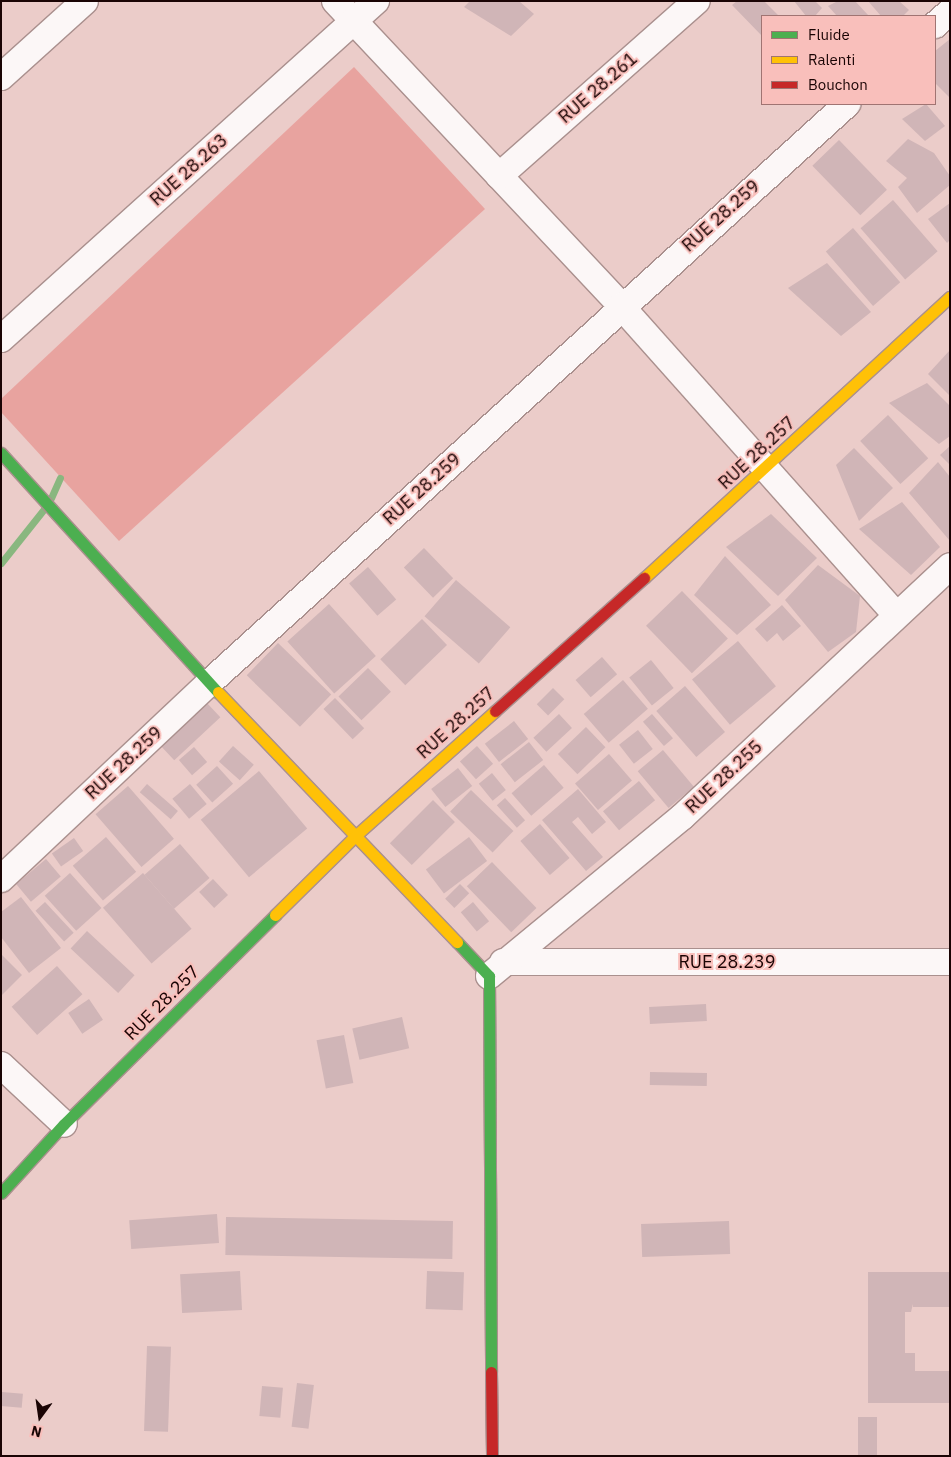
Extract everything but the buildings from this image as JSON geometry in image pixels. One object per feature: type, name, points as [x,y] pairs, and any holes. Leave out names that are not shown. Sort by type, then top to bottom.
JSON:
[{"type":"street","points":[[1,77],[85,1]]},
{"type":"street","points":[[335,1],[621,306],[896,615]]},
{"type":"street","name":"RUE 28.263","points":[[1,339],[376,1]]},
{"type":"street","name":"RUE 28.261","points":[[499,176],[697,1]]},
{"type":"street","points":[[936,24],[950,12]]},
{"type":"street","name":"RUE 28.259","points":[[1,879],[209,683],[621,306],[846,105]]},
{"type":"street","name":"RUE 28.257","points":[[1,1193],[64,1124],[354,838],[766,469],[950,297]]},
{"type":"street","points":[[1,453],[209,683],[354,838],[496,969],[492,1456]]},
{"type":"street","name":"RUE 28.255","points":[[496,969],[682,817],[950,566]]},
{"type":"street","name":"RUE 28.239","points":[[496,969],[950,962]]},
{"type":"street","points":[[1,1064],[64,1124]]},
{"type":"shaded area","points":[[354,67],[485,209],[119,541],[1,412],[1,399]]},
{"type":"waterway","points":[[51,498],[60,478]]},
{"type":"waterway","points":[[1,563],[44,509]]},
{"type":"traffic: fast","points":[[1,453],[218,692]]},
{"type":"traffic: fast","points":[[1,1193],[64,1124],[275,915]]},
{"type":"traffic: fast","points":[[457,942],[489,976],[491,1372]]},
{"type":"traffic: slow","points":[[644,578],[950,297]]},
{"type":"traffic: slow","points":[[218,692],[457,942]]},
{"type":"traffic: slow","points":[[275,915],[354,837],[495,711]]},
{"type":"traffic: jam","points":[[495,711],[644,578]]},
{"type":"traffic: jam","points":[[491,1372],[492,1456]]}]
